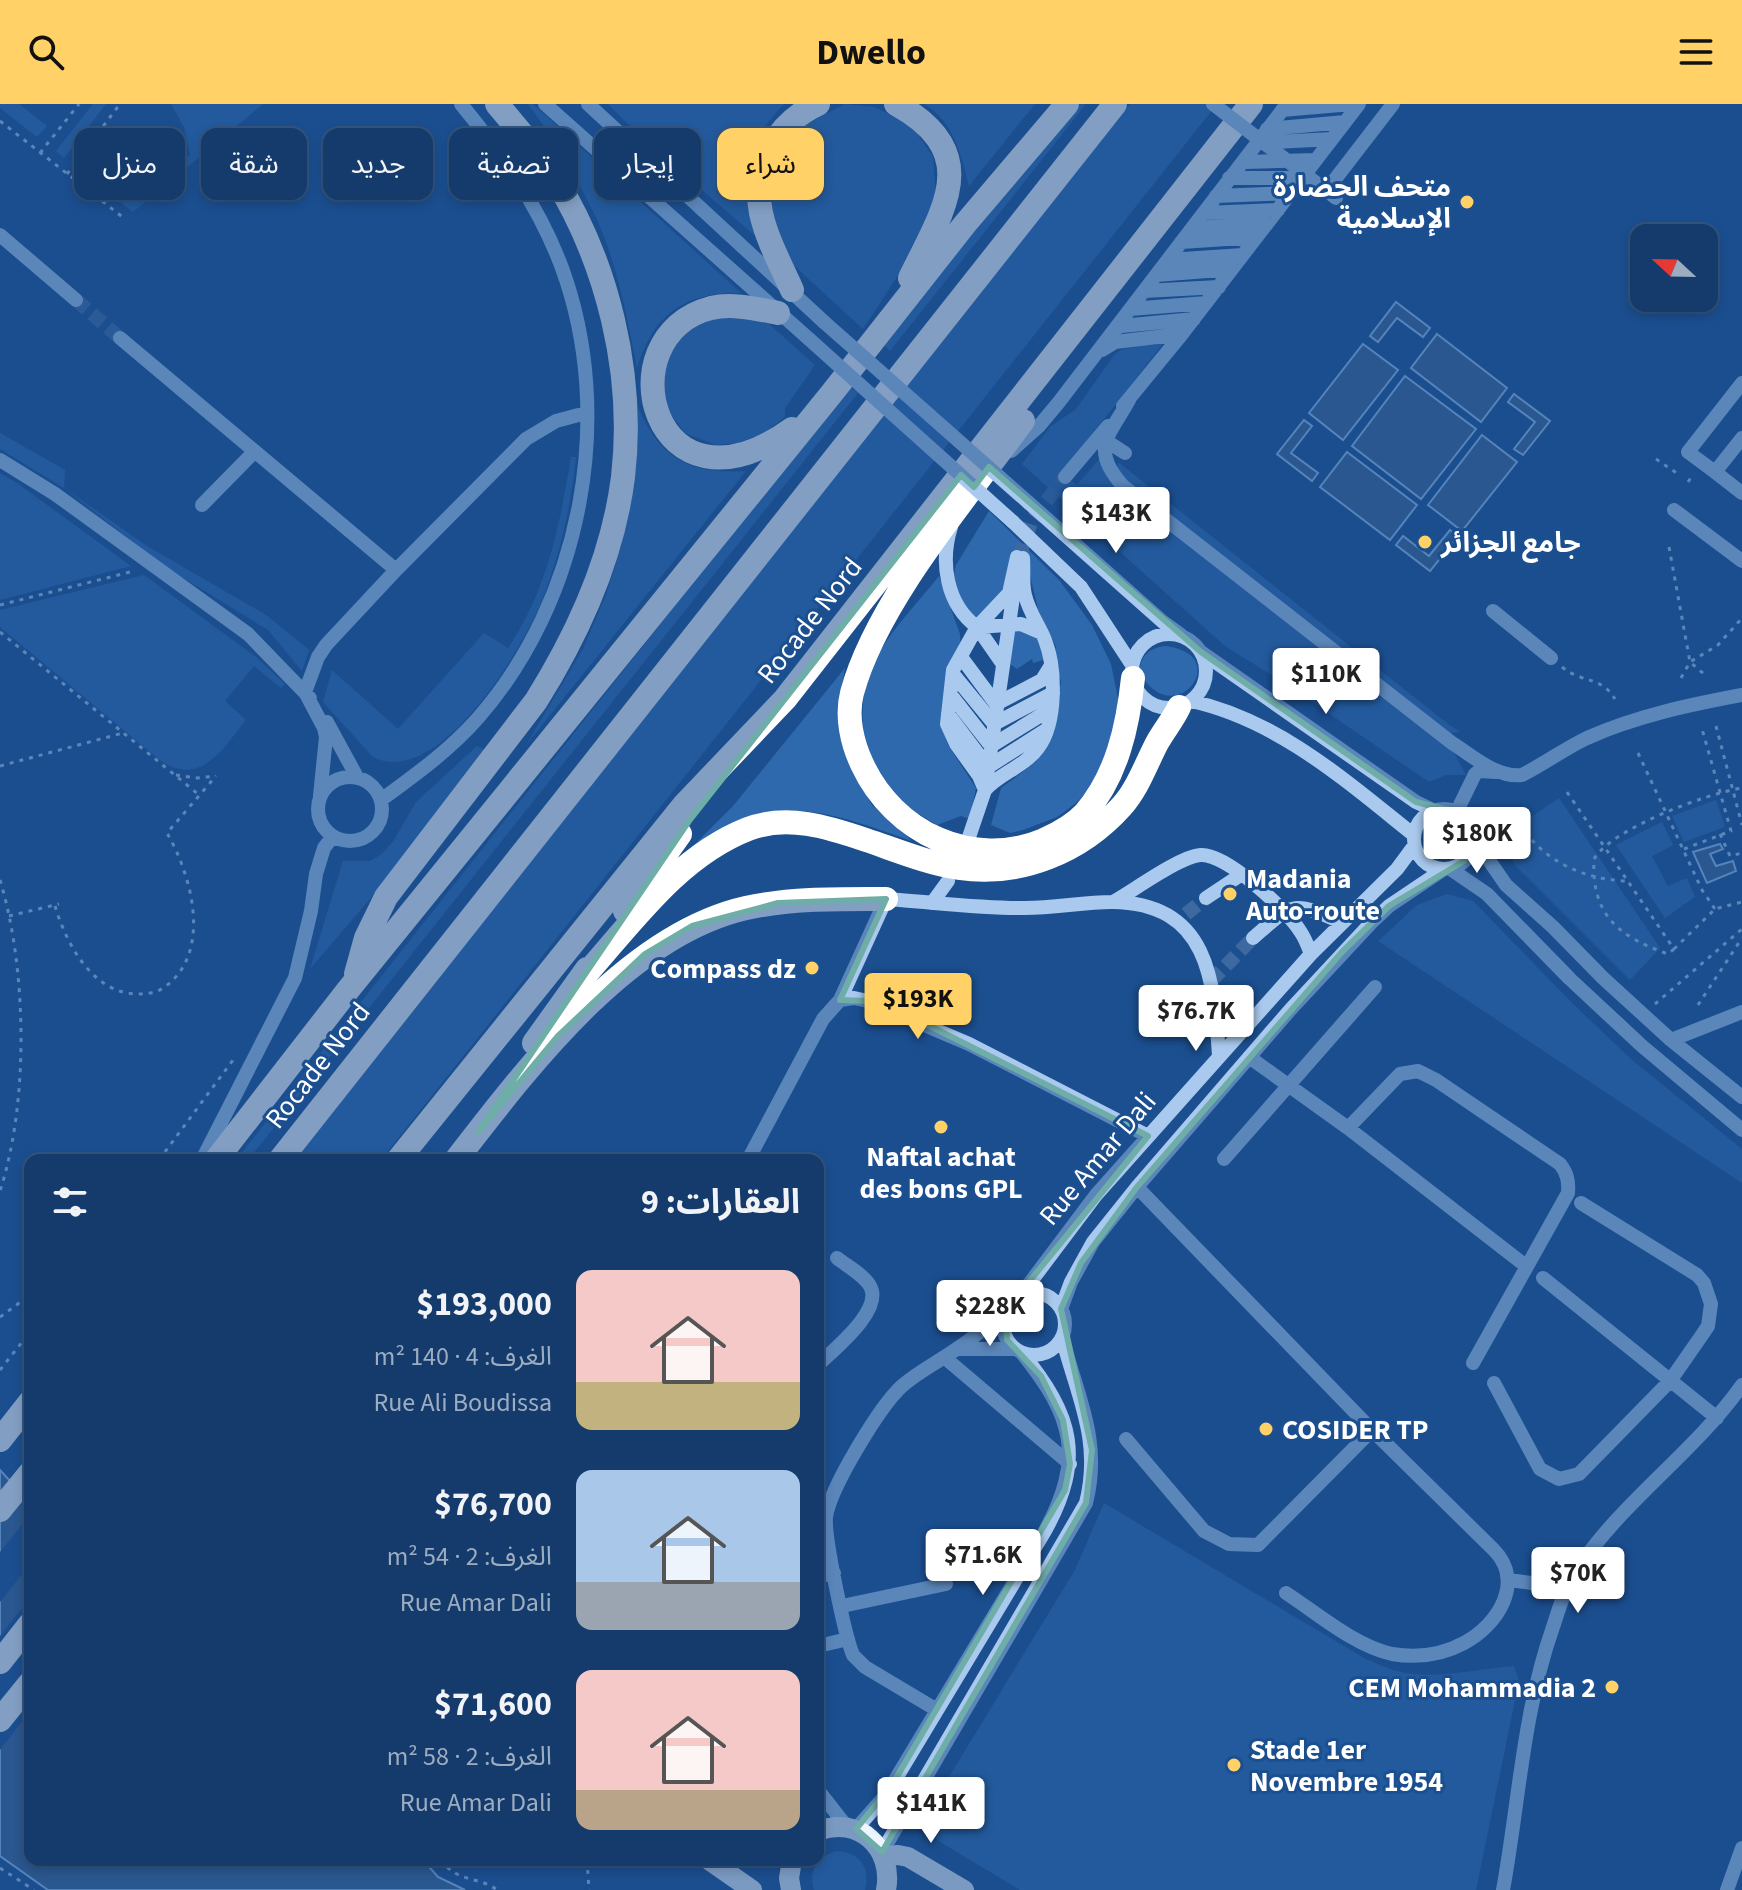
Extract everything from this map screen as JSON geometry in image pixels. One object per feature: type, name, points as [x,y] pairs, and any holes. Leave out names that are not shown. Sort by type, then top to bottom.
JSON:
[{"type":"highway","points":[[348,990],[355,978],[366,938],[386,897],[536,701],[556,669],[592,593],[605,556],[623,478],[624,398],[615,333],[602,281],[572,208],[552,173],[497,104]]},
{"type":"highway","points":[[792,290],[765,227],[759,185],[766,157],[780,133],[801,113],[818,104]]},
{"type":"highway","points":[[891,318],[942,212],[951,181],[945,154],[930,129],[896,104]]},
{"type":"highway","points":[[221,1154],[348,990],[832,393],[965,224],[1067,104]]},
{"type":"highway","name":"Rocade Nord","points":[[285,1154],[1115,104]]},
{"type":"highway","name":"Rocade Nord","points":[[403,1154],[684,805],[785,699],[1251,104]]},
{"type":"highway","points":[[1132,672],[1129,712],[1121,746],[1108,778],[1082,817],[1030,846],[1006,851],[976,850],[927,836],[892,810],[872,784],[859,758],[850,717],[852,695],[882,623],[921,560],[1067,361],[1191,180]]},
{"type":"highway","points":[[778,313],[745,307],[713,308],[689,319],[668,337],[654,370],[652,394],[659,420],[666,431],[699,454],[733,458],[770,445],[832,393]]},
{"type":"highway","points":[[478,1132],[527,1054],[689,821],[785,699]]},
{"type":"highway","points":[[579,982],[688,864],[714,845],[749,829],[790,822],[812,824],[937,863],[978,869],[1030,864],[1070,849],[1123,805],[1185,704]]},
{"type":"highway","points":[[461,1154],[558,1036],[645,954],[692,926],[737,910],[823,899],[886,899]]},
{"type":"highway","points":[[0,1440],[24,1410]]},
{"type":"highway","points":[[0,1510],[24,1480]]},
{"type":"highway","points":[[0,1662],[24,1632]]},
{"type":"highway","points":[[0,1720],[24,1690]]},
{"type":"main road","points":[[835,1826],[875,1842],[888,1867],[886,1890]]},
{"type":"main road","points":[[883,1854],[908,1857],[964,1890]]},
{"type":"main road","points":[[718,1866],[752,1890]]},
{"type":"main road","points":[[791,1866],[791,1890]]},
{"type":"street","points":[[381,800],[434,760],[467,729],[514,671],[554,593],[567,552],[586,462],[586,413],[579,326],[561,267],[543,226],[502,153],[461,104]]},
{"type":"street","points":[[545,104],[1013,522],[1081,587],[1145,699],[1167,708],[1185,704],[1222,708],[1276,734],[1392,815],[1414,840],[1425,862],[1448,869],[1487,894],[1570,979],[1642,1046],[1742,1130]]},
{"type":"street","points":[[588,104],[824,322],[1163,622],[1193,642],[1207,666],[1206,678],[1200,691],[1185,704]]},
{"type":"street","points":[[1213,104],[1331,194],[1393,104]]},
{"type":"street","points":[[984,474],[1039,426],[1284,107],[1352,104]]},
{"type":"street","points":[[1067,478],[1106,434],[1129,400],[1359,104]]},
{"type":"street","points":[[1267,129],[1345,122]]},
{"type":"street","points":[[1257,143],[1332,139]]},
{"type":"street","points":[[1244,162],[1316,160]]},
{"type":"street","points":[[1229,178],[1303,178]]},
{"type":"street","points":[[1216,196],[1291,193]]},
{"type":"street","points":[[1204,213],[1278,210]]},
{"type":"street","points":[[1192,228],[1267,224]]},
{"type":"street","points":[[0,235],[76,300]]},
{"type":"street","points":[[1181,242],[1257,237]]},
{"type":"street","points":[[1168,260],[1243,255]]},
{"type":"street","points":[[1156,275],[1232,269]]},
{"type":"street","points":[[1144,291],[1219,287]]},
{"type":"street","points":[[1130,309],[1206,303]]},
{"type":"street","points":[[1115,329],[1194,319]]},
{"type":"street","points":[[1093,358],[1115,342],[1182,334]]},
{"type":"street","points":[[120,338],[396,570]]},
{"type":"street","points":[[1742,383],[1688,452],[1742,493]]},
{"type":"street","points":[[320,796],[335,780],[357,777],[368,782],[381,800],[379,821],[364,837],[343,840],[333,836],[320,818],[320,796],[326,737],[305,692],[318,657],[326,645],[526,439],[556,421],[586,413]]},
{"type":"street","points":[[1106,434],[1127,450]]},
{"type":"street","points":[[1106,434],[1109,465],[1123,486],[1452,743],[1501,772]]},
{"type":"street","points":[[1715,472],[1742,438]]},
{"type":"street","points":[[202,505],[254,452]]},
{"type":"street","points":[[0,460],[55,494],[256,640],[305,692],[326,720],[357,777]]},
{"type":"street","points":[[1674,510],[1742,561]]},
{"type":"street","points":[[954,514],[945,553],[950,588],[961,613],[977,627],[1002,663]]},
{"type":"street","points":[[985,790],[951,736],[947,724],[953,674],[977,627],[1009,593],[1020,558]]},
{"type":"street","points":[[968,840],[985,790],[1020,558]]},
{"type":"street","points":[[985,790],[1033,753],[1046,730],[1051,709],[1054,681],[1047,645],[1024,591],[1020,558]]},
{"type":"street","points":[[1493,611],[1551,658]]},
{"type":"street","points":[[977,627],[1021,624],[1042,634]]},
{"type":"street","points":[[1132,672],[1136,653],[1145,643],[1156,636],[1182,635]]},
{"type":"street","points":[[1201,652],[1416,802],[1433,810]]},
{"type":"street","points":[[961,657],[996,704]]},
{"type":"street","points":[[996,704],[1042,680],[1050,667]]},
{"type":"street","points":[[953,674],[994,724]]},
{"type":"street","points":[[994,724],[1053,693]]},
{"type":"street","points":[[951,695],[991,746]]},
{"type":"street","points":[[1457,811],[1479,771],[1522,775],[1586,739],[1652,714],[1742,695]]},
{"type":"street","points":[[991,746],[1051,709]]},
{"type":"street","points":[[948,714],[988,767]]},
{"type":"street","points":[[988,767],[1046,730]]},
{"type":"street","points":[[1414,840],[1424,816],[1443,808],[1457,811],[1471,825],[1475,840],[1506,885],[1671,1040],[1742,1097]]},
{"type":"street","points":[[205,1154],[295,978],[311,911],[316,874],[324,848],[333,836]]},
{"type":"street","name":"Rue Amar Dali","points":[[1020,1296],[1082,1212],[1311,954],[1397,869],[1414,840]]},
{"type":"street","points":[[1448,869],[1464,861],[1475,840]]},
{"type":"street","points":[[1113,902],[1197,855],[1218,857],[1242,874],[1283,912],[1300,931],[1311,954]]},
{"type":"street","name":"Rue Amar Dali","points":[[1061,1309],[1093,1242],[1249,1057],[1371,923],[1389,906],[1448,869]]},
{"type":"street","points":[[1206,898],[1242,874]]},
{"type":"street","points":[[932,903],[948,881]]},
{"type":"street","points":[[751,1154],[823,1019],[840,1000],[886,899],[1022,908],[1113,902],[1181,918],[1202,950],[1208,967],[1219,1056]]},
{"type":"street","points":[[1253,938],[1283,912],[1305,907],[1341,922]]},
{"type":"street","points":[[1224,1159],[1375,987]]},
{"type":"street","points":[[840,1000],[854,998],[868,1001],[910,1016],[1148,1136]]},
{"type":"street","points":[[1671,1040],[1742,1012]]},
{"type":"street","points":[[1249,1057],[1348,1128],[1526,1266]]},
{"type":"street","points":[[1348,1128],[1400,1074],[1418,1071],[1560,1164],[1567,1175],[1568,1193],[1473,1363]]},
{"type":"street","points":[[1137,1187],[1372,1430],[1502,1558],[1509,1580],[1503,1603],[1484,1630],[1451,1648],[1413,1657],[1372,1647],[1286,1593]]},
{"type":"street","points":[[1494,1383],[1540,1469],[1559,1479],[1579,1474],[1670,1381],[1708,1326],[1711,1304],[1704,1283],[1688,1269],[1581,1203]]},
{"type":"street","points":[[824,1359],[866,1316],[873,1303],[872,1289],[868,1283],[837,1258]]},
{"type":"street","points":[[1543,1278],[1717,1418]]},
{"type":"street","points":[[937,1710],[865,1667],[853,1655],[825,1527],[826,1514],[837,1487],[876,1417],[910,1380],[951,1353],[1020,1296],[1029,1293],[1047,1296],[1061,1309],[1065,1327],[1062,1337],[1050,1351],[1041,1355],[1018,1351],[951,1353]]},
{"type":"street","points":[[824,1803],[835,1826],[886,1795],[1049,1523],[1065,1490],[1070,1444],[1052,1394],[1003,1330],[1006,1310]]},
{"type":"street","points":[[883,1854],[1086,1503],[1093,1477],[1089,1426],[1062,1337]]},
{"type":"street","points":[[951,1353],[1070,1464]]},
{"type":"street","points":[[1503,1890],[1534,1690],[1573,1574],[1600,1539],[1717,1418],[1742,1385]]},
{"type":"street","points":[[1126,1439],[1204,1531],[1229,1544],[1258,1545],[1372,1430]]},
{"type":"street","points":[[824,1575],[834,1573]]},
{"type":"street","points":[[1509,1580],[1539,1584],[1565,1594]]},
{"type":"street","points":[[842,1606],[946,1584]]},
{"type":"street","points":[[824,1645],[848,1639]]},
{"type":"street","points":[[1727,1890],[1742,1848]]},
{"type":"path","points":[[40,153],[79,104]]},
{"type":"path","points":[[67,174],[120,104]]},
{"type":"path","points":[[0,121],[125,219]]},
{"type":"path","points":[[1656,459],[1678,474]]},
{"type":"path","points":[[1669,547],[1690,662],[1704,674]]},
{"type":"path","points":[[0,605],[154,566]]},
{"type":"path","points":[[1681,678],[1690,662],[1718,645],[1742,618]]},
{"type":"path","points":[[0,632],[199,795]]},
{"type":"path","points":[[1551,658],[1569,673],[1607,687],[1615,699]]},
{"type":"path","points":[[1716,726],[1742,825]]},
{"type":"path","points":[[1683,849],[1731,831],[1702,729]]},
{"type":"path","points":[[0,766],[123,733]]},
{"type":"path","points":[[1638,753],[1702,890],[1715,909]]},
{"type":"path","points":[[9,916],[57,905],[66,935],[96,977],[112,988],[131,994],[151,994],[165,987],[186,961],[193,939],[193,911],[188,888],[167,833],[216,776],[188,778],[172,773]]},
{"type":"path","points":[[1742,788],[1664,812],[1605,846],[1594,859],[1599,899],[1613,923],[1639,944],[1668,954],[1715,909],[1742,902]]},
{"type":"path","points":[[1567,792],[1674,949]]},
{"type":"path","points":[[1725,807],[1736,805]]},
{"type":"path","points":[[1520,824],[1526,834],[1546,852],[1570,868],[1595,877],[1628,881]]},
{"type":"path","points":[[1720,834],[1730,856],[1742,853]]},
{"type":"path","points":[[0,880],[9,916],[17,984],[20,1057],[12,1145],[0,1191]]},
{"type":"path","points":[[1654,1005],[1742,929]]},
{"type":"path","points":[[1698,1005],[1742,938]]},
{"type":"path","points":[[163,1154],[240,1051]]},
{"type":"path","points":[[0,1317],[24,1299]]},
{"type":"path","points":[[0,1370],[24,1340]]},
{"type":"path","points":[[447,1866],[458,1876],[489,1884],[497,1890]]},
{"type":"path","points":[[587,1866],[589,1890]]},
{"type":"path","points":[[0,1868],[34,1890]]},
{"type":"highlighted area","points":[[989,467],[1201,652],[1416,802],[1460,813],[1474,832],[1464,861],[1389,906],[1342,952],[1137,1187],[1081,1263],[1061,1309],[1092,1450],[1086,1503],[882,1852],[856,1829],[892,1785],[1065,1490],[1070,1464],[1063,1420],[1041,1376],[1007,1340],[1006,1310],[1148,1136],[910,1016],[868,1001],[840,1000],[886,899],[778,903],[692,926],[645,954],[558,1036],[478,1132],[689,821],[961,475],[974,487]]},
{"type":"shaded area","points":[[0,104],[19,104],[47,126],[37,137],[0,108]]},
{"type":"shaded area","points":[[93,104],[106,104],[87,128],[74,128]]},
{"type":"shaded area","points":[[171,104],[263,104],[234,128],[201,128],[201,156],[185,169],[185,159],[190,155],[184,127]]},
{"type":"shaded area","points":[[528,104],[533,104],[559,128],[544,128]]},
{"type":"shaded area","points":[[608,104],[784,104],[764,128],[717,128],[717,200],[747,200],[761,241],[701,189],[701,128],[632,128]]},
{"type":"shaded area","points":[[845,104],[874,107],[912,126],[933,157],[936,196],[928,229],[863,329],[788,260],[770,211],[772,200],[824,200],[824,128],[799,128]]},
{"type":"shaded area","points":[[925,104],[1035,104],[969,186],[950,130]]},
{"type":"shaded area","points":[[1074,104],[1086,104],[890,351],[883,344]]},
{"type":"shaded area","points":[[1130,104],[1217,104],[386,1154],[299,1154]]},
{"type":"shaded area","points":[[74,128],[74,145],[64,158],[56,151]]},
{"type":"shaded area","points":[[578,145],[594,159],[594,200],[639,200],[741,293],[704,297],[674,310],[652,333],[637,368],[608,247],[578,182]]},
{"type":"shaded area","points":[[118,200],[147,200],[133,212]]},
{"type":"shaded area","points":[[1396,302],[1430,328],[1423,337],[1397,318],[1378,342],[1370,336]]},
{"type":"shaded area","points":[[721,315],[752,318],[769,324],[815,365],[785,408],[785,417],[762,434],[737,443],[716,445],[685,433],[670,413],[663,395],[667,351],[680,335]]},
{"type":"shaded area","points":[[1437,334],[1507,388],[1481,422],[1411,368]]},
{"type":"shaded area","points":[[1165,341],[1061,474],[1077,485],[1102,456],[1108,479],[1451,747],[1466,775],[1446,775],[1429,782],[1225,646],[1022,464],[1050,427],[1076,409],[1115,354],[1123,349]]},
{"type":"shaded area","points":[[1363,344],[1398,370],[1343,440],[1309,413]]},
{"type":"shaded area","points":[[1405,376],[1476,429],[1421,499],[1352,446]]},
{"type":"shaded area","points":[[849,386],[858,393],[253,1154],[241,1154]]},
{"type":"shaded area","points":[[1514,394],[1550,421],[1523,455],[1514,449],[1535,422],[1508,402]]},
{"type":"shaded area","points":[[636,402],[654,437],[677,459],[707,470],[746,471],[526,745],[583,649],[606,595],[621,547],[630,500]]},
{"type":"shaded area","points":[[1304,420],[1312,426],[1291,453],[1318,473],[1312,481],[1277,454]]},
{"type":"shaded area","points":[[0,433],[65,470],[64,488],[0,449]]},
{"type":"shaded area","points":[[1482,435],[1517,462],[1462,531],[1428,505]]},
{"type":"shaded area","points":[[1347,452],[1417,505],[1390,540],[1320,487]]},
{"type":"shaded area","points":[[571,457],[576,457],[564,530],[542,600],[517,650],[475,709],[450,735],[424,753],[398,762],[373,757],[323,702],[332,670],[398,729],[484,633],[508,648],[533,604],[550,556]]},
{"type":"shaded area","points":[[1118,462],[1460,732],[1449,733],[1127,482],[1118,469]]},
{"type":"shaded area","points":[[0,473],[17,483],[131,566],[0,600]]},
{"type":"shaded area","points":[[64,488],[147,546],[266,615],[309,650],[302,671],[268,630],[164,566]]},
{"type":"shaded area","points":[[989,511],[1060,581],[1092,625],[1111,664],[1119,703],[1120,720],[1093,786],[1057,817],[1010,833],[991,825],[1001,788],[1032,765],[1047,748],[1054,727],[1061,682],[1056,667],[1056,647],[1038,609],[1029,571],[1009,573],[1001,593],[979,618],[967,609],[958,595],[956,565]]},
{"type":"shaded area","points":[[1450,530],[1458,536],[1430,571],[1396,545],[1403,536],[1429,556]]},
{"type":"shaded area","points":[[144,575],[256,657],[285,684],[281,688],[254,666],[225,701],[246,720],[220,752],[200,767],[188,770],[175,768],[161,761],[0,627],[0,610]]},
{"type":"shaded area","points":[[939,576],[960,634],[961,650],[942,728],[948,745],[976,788],[970,819],[961,816],[937,825],[908,807],[884,783],[875,768],[864,736],[863,702],[878,654]]},
{"type":"shaded area","points":[[1014,628],[1035,635],[1044,654],[1043,660],[1033,663],[1032,659],[1017,669],[1010,664]]},
{"type":"shaded area","points":[[1165,646],[1186,652],[1196,662],[1197,674],[1192,685],[1182,693],[1168,696],[1154,690],[1140,673],[1146,654]]},
{"type":"shaded area","points":[[845,668],[839,703],[849,765],[872,805],[912,841],[824,814],[779,811],[734,822],[683,856],[733,806]]},
{"type":"shaded area","points":[[477,746],[487,751],[386,880],[310,969],[343,861],[370,861],[382,854],[416,802]]},
{"type":"shaded area","points":[[1559,798],[1660,948],[1630,980],[1514,864],[1503,836]]},
{"type":"shaded area","points":[[1716,800],[1725,827],[1684,842],[1672,816]]},
{"type":"shaded area","points":[[1662,822],[1673,845],[1652,856],[1668,886],[1687,878],[1695,897],[1665,918],[1616,845]]},
{"type":"shaded area","points":[[1720,844],[1723,849],[1710,854],[1716,866],[1733,861],[1736,871],[1707,883],[1693,852]]},
{"type":"shaded area","points":[[1447,894],[1473,901],[1632,1060],[1742,1149],[1742,1183],[1378,941],[1417,905]]},
{"type":"shaded area","points":[[0,1470],[24,1496],[24,1866],[428,1866],[438,1877],[465,1890],[48,1890],[0,1856]]},
{"type":"shaded area","points":[[1104,1503],[1381,1666],[1425,1675],[1514,1666],[1519,1681],[1476,1890],[1020,1890],[937,1840],[927,1813],[1075,1570]]},
{"type":"shaded area","points":[[837,1851],[858,1858],[865,1869],[865,1890],[814,1890],[812,1876],[816,1866],[824,1866],[825,1856]]},
{"type":"pier","points":[[24,1522],[24,1572],[0,1602],[0,1552]]},
{"type":"pier","points":[[24,1606],[24,1719],[0,1750],[0,1636]]},
{"type":"tunnel","points":[[76,300],[120,338]]},
{"type":"tunnel","points":[[1019,557],[1032,520],[1065,477]]},
{"type":"tunnel","points":[[1186,914],[1206,898]]},
{"type":"tunnel","points":[[1211,981],[1253,938]]},
{"type":"place","name":"متحف الحضارة الإسلامية","points":[[1467,202]]},
{"type":"place","name":"جامع الجزائر","points":[[1425,542]]},
{"type":"place","name":"Madania Auto-route","points":[[1230,894]]},
{"type":"place","name":"Compass dz","points":[[812,968]]},
{"type":"place","name":"Naftal achat des bons GPL","points":[[941,1127]]},
{"type":"place","name":"COSIDER TP","points":[[1266,1429]]},
{"type":"place","name":"CEM Mohammadia 2","points":[[1612,1687]]},
{"type":"place","name":"Stade 1er Novembre 1954","points":[[1234,1765]]}]
